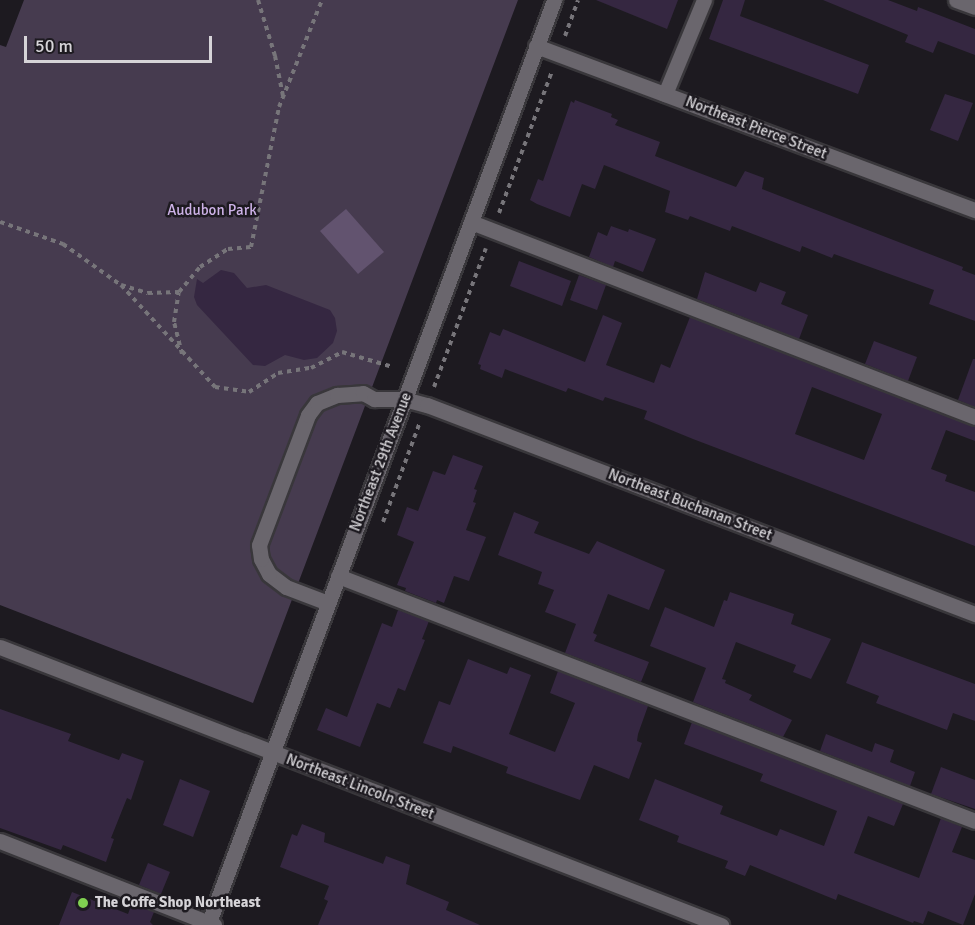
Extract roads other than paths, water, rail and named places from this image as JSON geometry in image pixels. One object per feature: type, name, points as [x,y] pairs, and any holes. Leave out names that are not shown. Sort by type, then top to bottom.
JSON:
[{"type":"street","name":"Northeast 29th Avenue","points":[[210,924],[554,0]]},
{"type":"street","points":[[665,94],[704,0]]},
{"type":"street","points":[[956,0],[975,7]]},
{"type":"street","name":"Northeast Pierce Street","points":[[536,46],[975,210]]},
{"type":"street","points":[[471,222],[975,417]]},
{"type":"street","name":"Northeast Buchanan Street","points":[[328,603],[286,587],[269,574],[261,559],[261,533],[308,415],[317,403],[337,395],[363,393],[374,399],[404,399],[427,405],[975,614]]},
{"type":"street","points":[[338,576],[975,821]]},
{"type":"street","name":"Northeast Lincoln Street","points":[[0,647],[721,925]]},
{"type":"street","points":[[0,843],[210,924]]},
{"type":"place","name":"The Coffe Shop Northeast","points":[[83,903]]},
{"type":"park label","name":"Audubon Park","points":[[212,211]]}]
